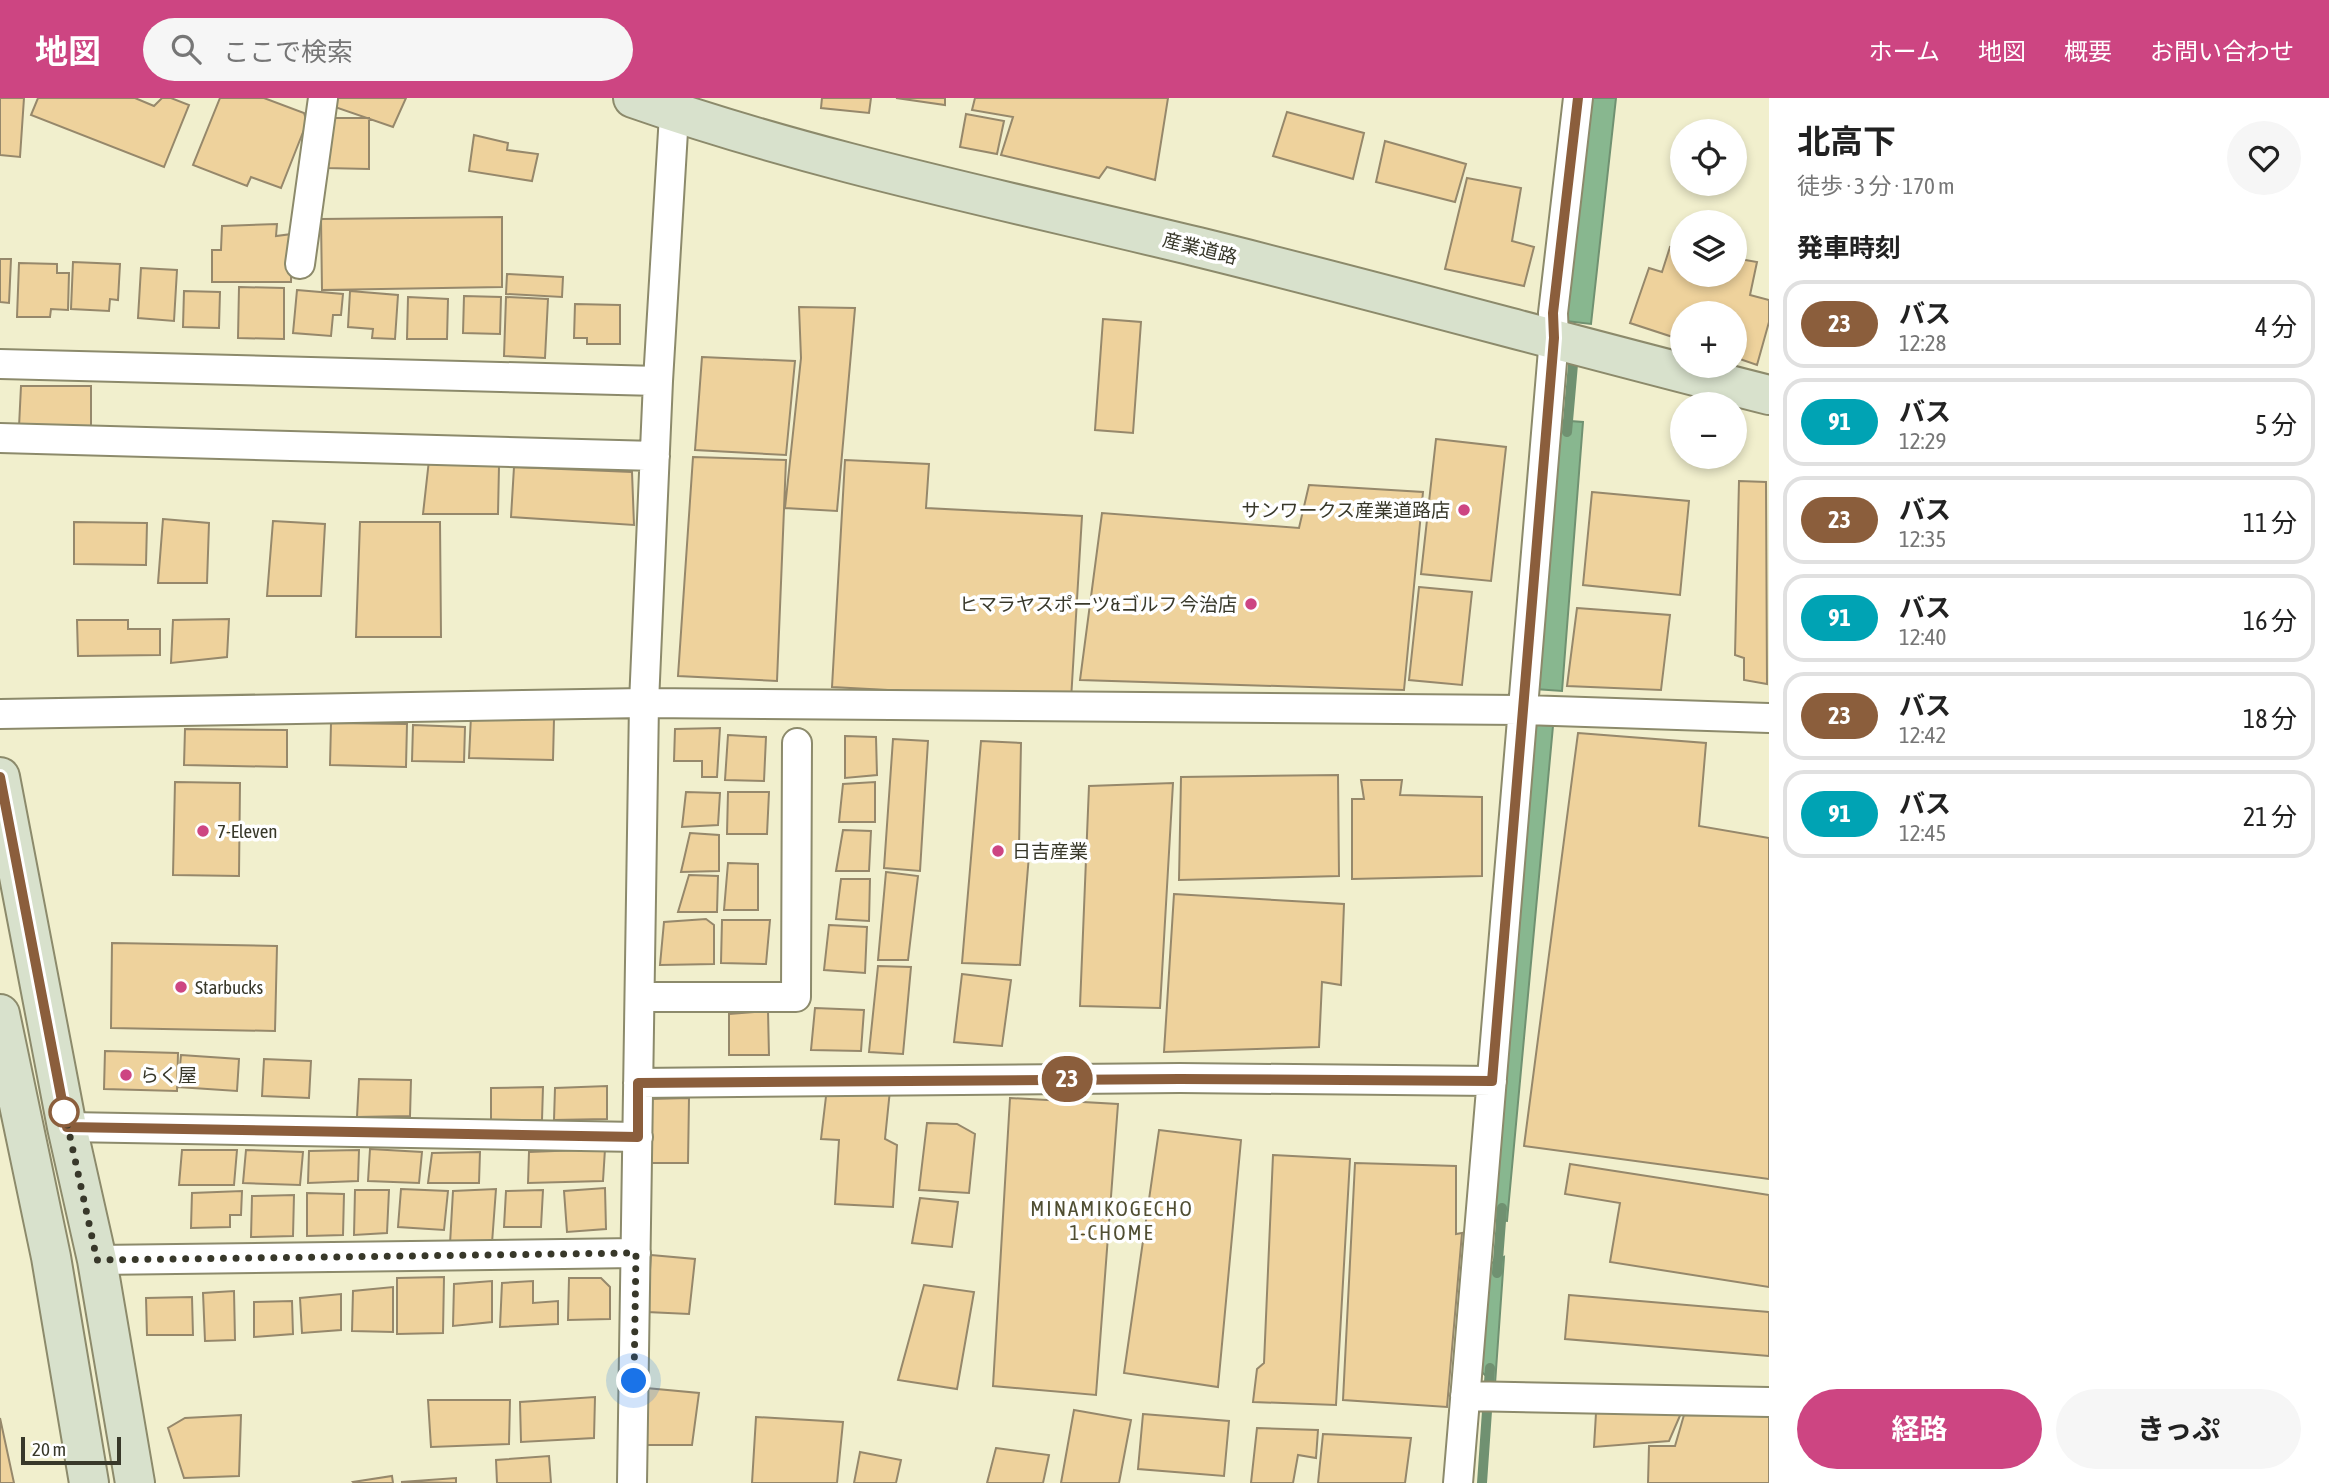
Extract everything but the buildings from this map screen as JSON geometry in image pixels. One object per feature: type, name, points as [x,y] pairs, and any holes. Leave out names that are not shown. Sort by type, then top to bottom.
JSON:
[{"type":"street","points":[[300,264],[323,98]]},
{"type":"street","name":"産業道路","points":[[633,98],[675,105],[899,175],[1554,338],[1605,354],[1769,395]]},
{"type":"street","points":[[1458,1483],[1554,338],[1553,313],[1578,98]]},
{"type":"street","points":[[632,1483],[644,703],[658,381],[675,105]]},
{"type":"street","points":[[0,364],[658,381]]},
{"type":"street","points":[[0,438],[655,456]]},
{"type":"street","points":[[0,714],[644,703],[1522,710],[1769,718]]},
{"type":"street","points":[[640,997],[796,997],[797,743]]},
{"type":"street","points":[[0,777],[67,1127],[97,1260],[135,1483]]},
{"type":"street","points":[[0,1014],[51,1257],[89,1483]]},
{"type":"street","points":[[638,1083],[1166,1079],[1492,1081]]},
{"type":"street","points":[[67,1127],[638,1137]]},
{"type":"street","points":[[97,1260],[636,1253]]},
{"type":"street","points":[[1465,1396],[1769,1402]]},
{"type":"shaded area","points":[[1586,98],[1616,98],[1591,324],[1566,321]]},
{"type":"shaded area","points":[[1556,420],[1583,422],[1562,691],[1535,689]]},
{"type":"shaded area","points":[[1530,724],[1553,726],[1507,1221],[1485,1219]]},
{"type":"shaded area","points":[[1504,1257],[1495,1384],[1474,1365],[1481,1268]]},
{"type":"waterway","points":[[1567,432],[1574,353]]},
{"type":"waterway","points":[[1497,1273],[1502,1208]]},
{"type":"waterway","points":[[1482,1483],[1490,1368]]},
{"type":"bus line","name":"23","points":[[0,777],[67,1127],[638,1137],[638,1083],[1180,1079],[1492,1081],[1554,338],[1553,313],[1578,98]]},
{"type":"place","name":"サンワークス産業道路店","points":[[1464,510]]},
{"type":"place","name":"ヒマラヤスポーツ&ゴルフ 今治店","points":[[1251,604]]},
{"type":"place","name":"7-Eleven","points":[[203,831]]},
{"type":"place","name":"日吉産業","points":[[998,851]]},
{"type":"place","name":"Starbucks","points":[[181,987]]},
{"type":"place","name":"らく屋","points":[[126,1075]]},
{"type":"district","name":"MINAMIKOGECHO 1-CHOME","points":[[1112,1221]]},
{"type":"route","points":[[64,1112],[62,1100],[97,1260],[636,1253],[634,1381]]}]
